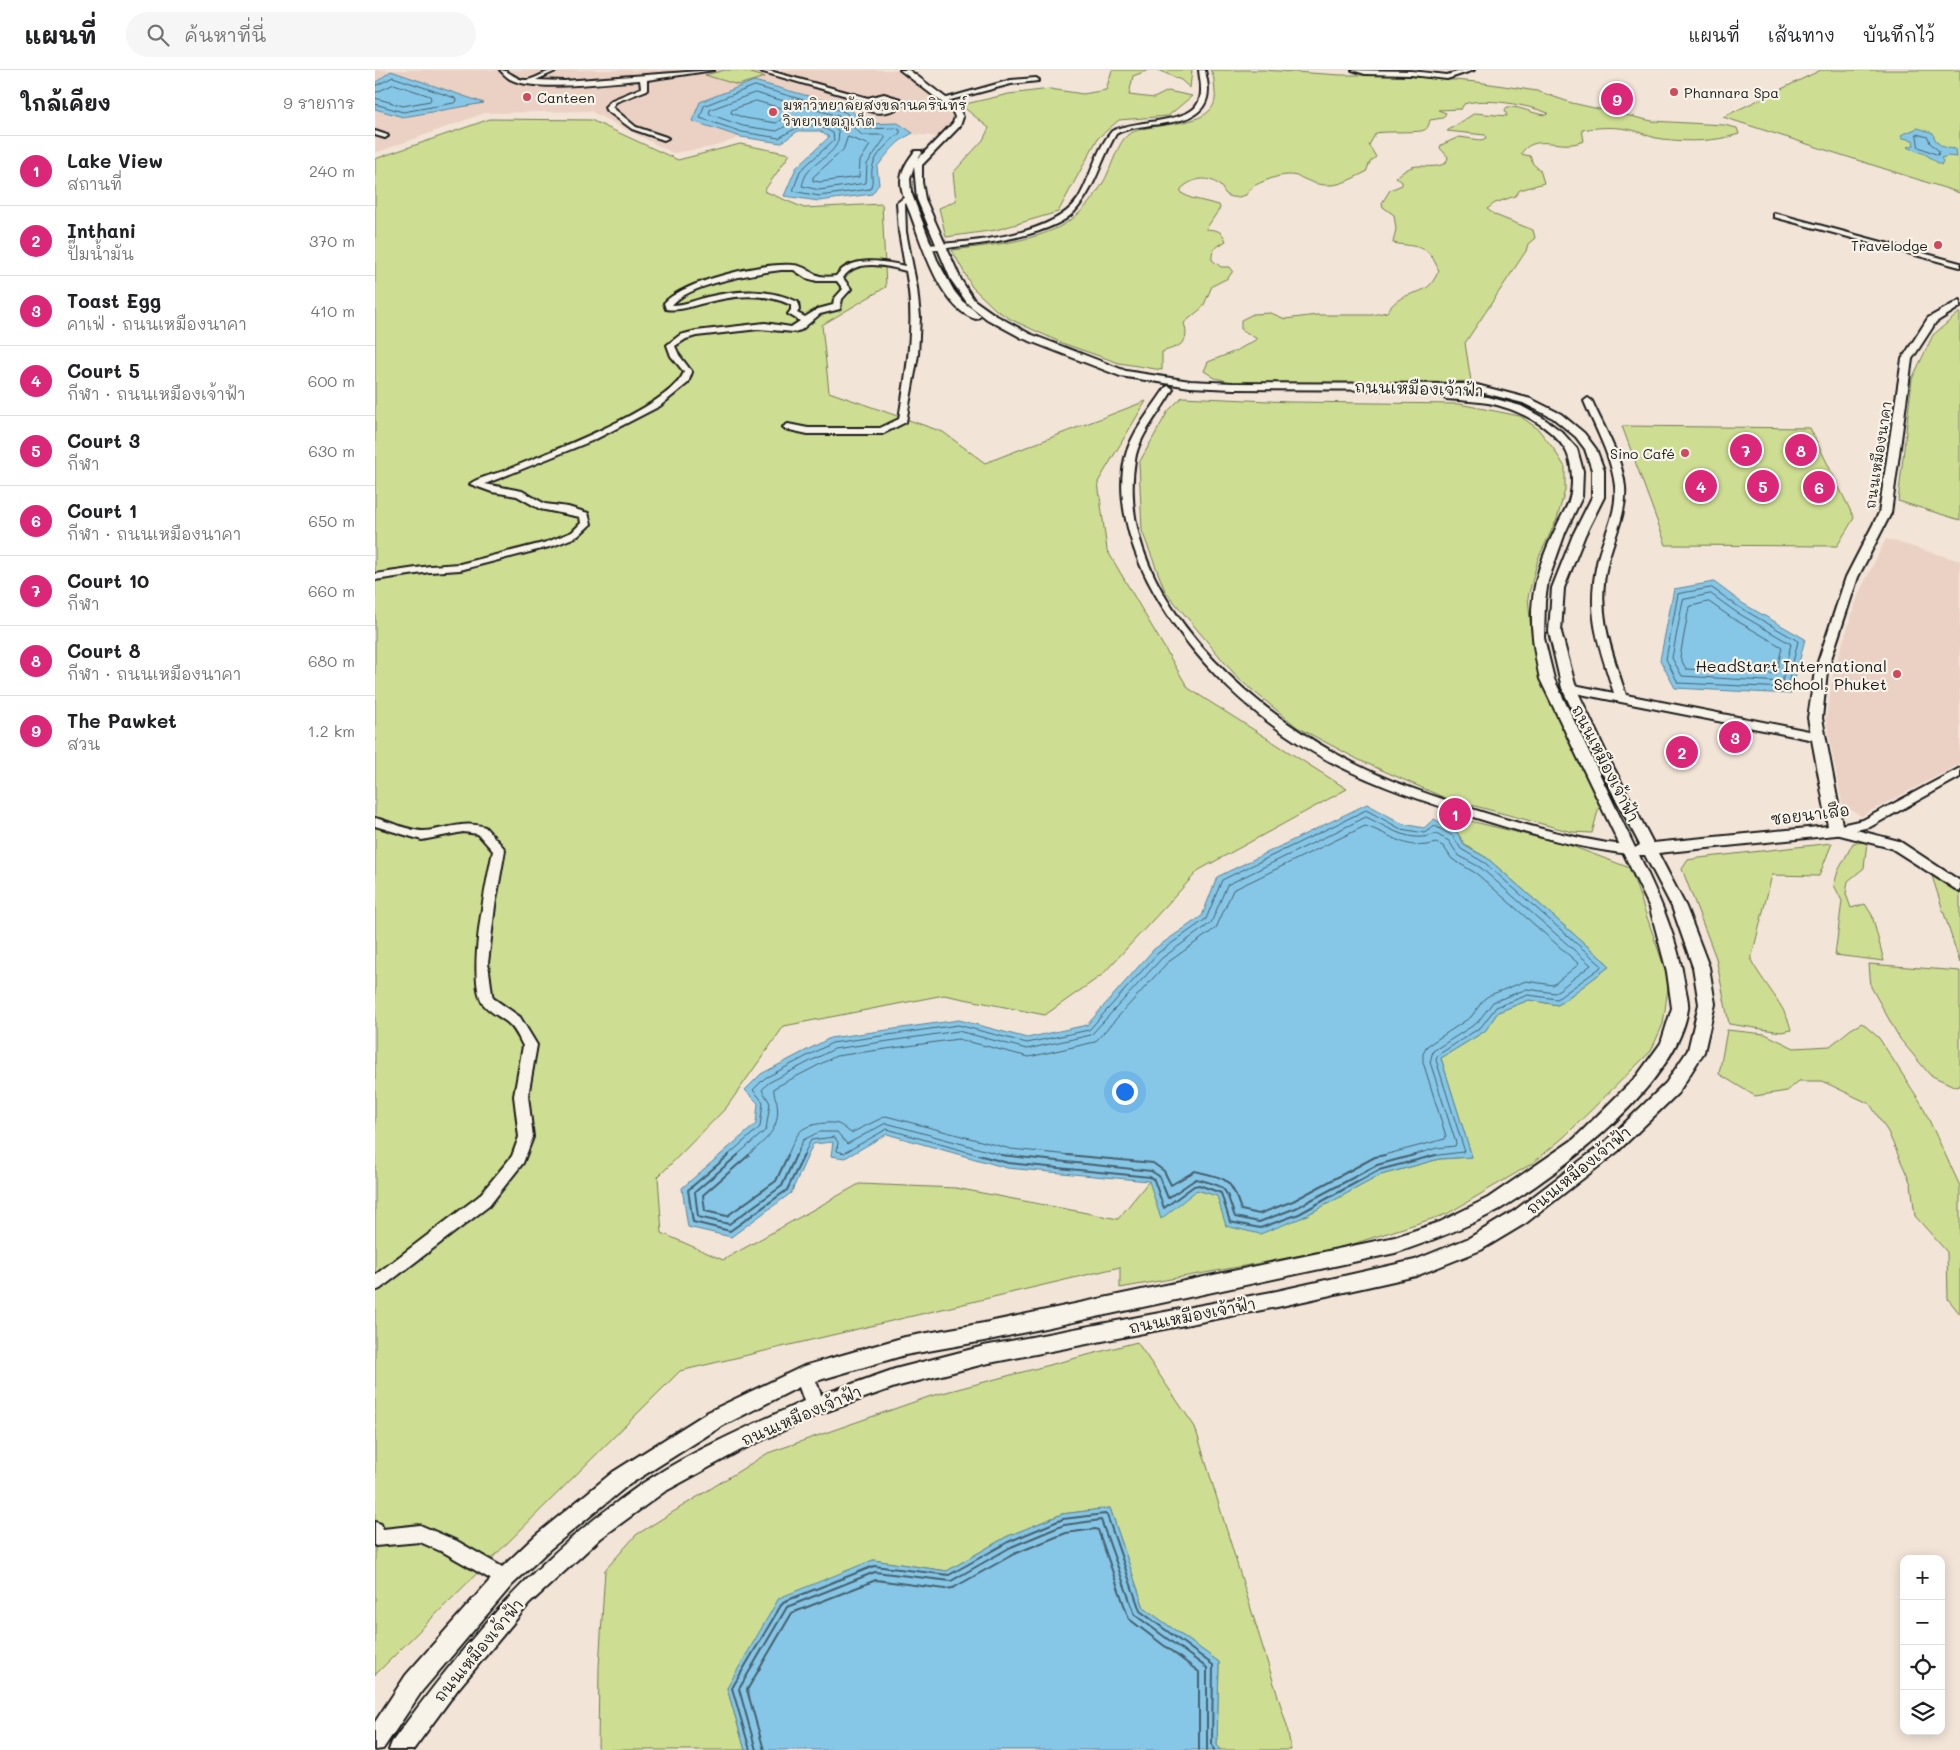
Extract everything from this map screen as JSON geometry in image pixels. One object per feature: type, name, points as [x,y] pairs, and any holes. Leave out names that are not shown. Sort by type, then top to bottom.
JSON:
[{"type":"street","points":[[503,70],[513,78],[527,82],[564,83],[643,78],[711,70]]},
{"type":"street","points":[[527,82],[555,70]]},
{"type":"street","points":[[759,70],[868,100]]},
{"type":"street","name":"ถนนเหมืองเจ้าฟ้า","points":[[375,1741],[414,1683],[505,1578],[543,1542],[620,1479],[715,1419],[804,1375],[905,1346],[1004,1328],[1395,1245],[1445,1228],[1494,1203],[1580,1144],[1643,1080],[1668,1045],[1680,1008],[1675,972],[1657,908],[1547,679],[1538,638],[1542,581],[1559,533],[1576,496],[1577,472],[1571,448],[1552,429],[1539,420],[1517,408],[1488,400],[1428,390],[1190,384],[1124,374],[1026,336],[991,317],[971,302],[956,280],[921,199],[917,182],[918,164],[957,124],[959,117],[955,109],[904,70]]},
{"type":"street","points":[[928,247],[1020,234],[1037,230],[1056,222],[1074,210],[1115,132],[1130,126],[1176,120],[1197,110],[1202,102],[1206,86],[1202,70]]},
{"type":"street","points":[[1355,70],[1447,77],[1471,70]]},
{"type":"street","points":[[1395,73],[1403,70]]},
{"type":"street","points":[[643,78],[645,89],[614,101],[608,106],[609,110],[634,128],[664,138]]},
{"type":"street","points":[[943,100],[1011,82],[1037,80]]},
{"type":"street","points":[[375,133],[385,136]]},
{"type":"street","name":"ถนนเหมืองเจ้าฟ้า","points":[[399,1750],[449,1681],[522,1597],[594,1531],[657,1485],[732,1444],[815,1406],[895,1378],[984,1355],[1277,1299],[1416,1268],[1475,1244],[1520,1217],[1611,1147],[1672,1088],[1696,1052],[1707,1004],[1701,967],[1679,907],[1603,761],[1569,688],[1555,632],[1558,588],[1598,497],[1599,470],[1590,449],[1580,435],[1557,416],[1527,401],[1473,387],[1428,390],[1221,394],[1169,389],[1111,378],[1011,339],[958,302],[945,284],[909,198],[906,188],[906,174],[909,164],[920,151],[943,137]]},
{"type":"street","points":[[788,427],[808,431],[882,431],[903,420],[917,317],[900,217],[901,203],[909,198]]},
{"type":"street","points":[[1777,215],[1960,264]]},
{"type":"street","points":[[839,278],[841,273],[848,268],[871,264],[887,264],[910,269]]},
{"type":"street","points":[[806,320],[792,314],[795,310],[795,304],[775,294],[733,295],[677,307],[669,307],[668,304],[674,296],[707,284],[757,271],[792,267],[803,269],[808,275],[819,280],[839,278]]},
{"type":"street","points":[[375,577],[430,568],[460,567],[550,544],[575,534],[586,524],[585,515],[568,510],[543,507],[519,493],[495,490],[475,484],[493,479],[591,438],[657,404],[685,381],[688,372],[682,362],[675,358],[671,351],[671,345],[676,340],[698,332],[755,326],[772,326],[793,330],[826,308],[837,307],[838,299],[847,289],[839,278]]},
{"type":"street","name":"ถนนเหมืองนาคา","points":[[1836,830],[1815,718],[1821,672],[1853,577],[1885,513],[1907,359],[1932,320],[1960,303]]},
{"type":"street","points":[[1169,389],[1159,408],[1138,437],[1132,451],[1129,469],[1129,507],[1132,528],[1152,580],[1170,612],[1203,657],[1229,682],[1288,730],[1338,761],[1418,794],[1550,837],[1599,847],[1630,850]]},
{"type":"street","points":[[1588,401],[1614,460],[1620,487],[1617,513],[1602,563],[1597,608],[1600,632],[1621,698]]},
{"type":"street","points":[[1569,688],[1819,737]]},
{"type":"street","name":"ซอยนาเสือ","points":[[1630,850],[1651,850],[1836,830],[1866,824],[1960,772]]},
{"type":"street","points":[[375,822],[422,836],[463,828],[481,830],[499,850],[491,890],[482,968],[486,988],[485,994],[488,1001],[515,1021],[530,1045],[521,1096],[526,1137],[518,1159],[484,1202],[375,1284]]},
{"type":"street","points":[[1836,830],[1895,844],[1960,887]]},
{"type":"street","points":[[1657,908],[1679,907]]},
{"type":"street","points":[[804,1375],[815,1406]]},
{"type":"street","points":[[375,1530],[377,1538],[420,1533],[451,1547],[505,1578]]},
{"type":"shaded area","name":"มหาวิทยาลัยสงขลานครินทร์ วิทยาเขตภูเก็ต","points":[[375,70],[903,70],[955,109],[943,137],[783,122],[713,147],[673,153],[590,111],[485,113],[375,153]]},
{"type":"shaded area","name":"HeadStart International School, Phuket","points":[[1886,539],[1960,561],[1960,764],[1861,816],[1842,804],[1826,719],[1834,669],[1859,593]]},
{"type":"green space","points":[[725,70],[740,70],[765,77],[738,85],[705,75]]},
{"type":"green space","points":[[1112,70],[1149,70],[1133,76],[1129,95],[1154,98],[1168,91],[1192,96],[1168,116],[1119,120],[1098,138],[1058,212],[996,230],[946,237],[939,208],[956,201],[953,173],[983,140],[989,128],[961,105],[1009,94],[1050,89],[1083,94],[1106,90]]},
{"type":"green space","points":[[1158,70],[1192,70],[1190,88],[1181,80]]},
{"type":"green space","points":[[1210,70],[1393,75],[1477,82],[1537,91],[1572,103],[1652,121],[1724,125],[1737,128],[1739,134],[1711,140],[1681,141],[1652,137],[1629,129],[1602,128],[1582,130],[1584,141],[1577,143],[1537,143],[1526,148],[1521,154],[1530,156],[1533,164],[1540,170],[1544,183],[1520,190],[1515,196],[1495,203],[1487,209],[1495,215],[1533,230],[1535,238],[1528,244],[1526,251],[1465,343],[1471,381],[1407,384],[1230,382],[1215,378],[1204,371],[1208,362],[1236,351],[1257,339],[1241,329],[1241,320],[1253,314],[1271,313],[1285,319],[1317,315],[1372,315],[1387,312],[1398,300],[1430,285],[1439,271],[1431,256],[1422,248],[1393,243],[1396,229],[1394,215],[1383,207],[1382,203],[1390,190],[1402,185],[1402,182],[1396,177],[1415,166],[1435,166],[1446,163],[1448,157],[1440,148],[1441,145],[1459,137],[1481,140],[1486,138],[1485,135],[1447,131],[1475,113],[1507,116],[1505,110],[1507,107],[1546,115],[1548,113],[1529,107],[1495,102],[1473,102],[1464,104],[1461,109],[1438,110],[1446,113],[1443,118],[1430,120],[1427,127],[1421,131],[1376,133],[1369,145],[1376,157],[1370,162],[1366,172],[1339,184],[1320,184],[1295,176],[1279,176],[1255,186],[1246,195],[1239,197],[1227,195],[1221,187],[1210,180],[1195,180],[1185,186],[1181,189],[1181,193],[1191,198],[1219,205],[1220,208],[1206,229],[1218,231],[1226,241],[1214,251],[1212,260],[1221,267],[1230,267],[1233,271],[1228,278],[1212,286],[1203,307],[1184,323],[1186,336],[1182,344],[1162,352],[1162,370],[1119,363],[1062,343],[1012,320],[996,310],[972,287],[952,250],[1029,238],[1057,228],[1074,218],[1084,209],[1097,192],[1107,176],[1121,143],[1129,134],[1152,127],[1196,119],[1207,113],[1214,104],[1215,92],[1214,77]]},
{"type":"green space","points":[[1821,70],[1960,70],[1960,193],[1723,117]]},
{"type":"green space","points":[[490,119],[591,120],[678,160],[740,144],[790,154],[764,191],[804,208],[882,204],[886,287],[822,325],[829,392],[943,432],[985,463],[1146,401],[1098,482],[1107,550],[1188,688],[1347,789],[1199,870],[1102,975],[1045,1015],[944,995],[784,1026],[726,1108],[658,1177],[662,1233],[723,1260],[859,1184],[956,1188],[1118,1219],[1149,1181],[1197,1190],[1301,1218],[1381,1175],[1439,1159],[1472,1157],[1441,1058],[1485,1031],[1498,1012],[1529,1000],[1558,1005],[1610,966],[1487,858],[1465,845],[1457,832],[1452,830],[1458,818],[1569,845],[1630,868],[1669,981],[1663,1024],[1651,1051],[1564,1137],[1533,1163],[1447,1214],[1334,1250],[1120,1288],[1120,1267],[680,1371],[375,1675],[375,159]]},
{"type":"green space","points":[[1960,312],[1960,520],[1898,501],[1912,379],[1933,335]]},
{"type":"green space","points":[[1182,397],[1290,402],[1459,404],[1520,416],[1538,429],[1565,467],[1565,490],[1557,519],[1538,559],[1528,597],[1532,641],[1539,673],[1600,803],[1592,833],[1572,832],[1445,798],[1359,760],[1297,727],[1239,679],[1165,591],[1142,531],[1139,463],[1168,411]]},
{"type":"green space","points":[[1622,426],[1810,428],[1854,518],[1837,546],[1666,545]]},
{"type":"green space","points":[[1867,842],[1864,868],[1848,881],[1846,894],[1851,908],[1865,904],[1872,915],[1884,961],[1835,955],[1842,901],[1834,885],[1838,871],[1853,843]]},
{"type":"green space","points":[[1832,843],[1819,876],[1772,875],[1751,960],[1779,1003],[1791,1030],[1781,1032],[1729,1024],[1716,958],[1682,869],[1688,860],[1699,858]]},
{"type":"green space","points":[[1932,876],[1960,894],[1960,963]]},
{"type":"green space","points":[[1869,964],[1960,971],[1960,1086],[1956,1087],[1930,1075],[1900,1039],[1871,987]]},
{"type":"green space","points":[[1862,1023],[1879,1038],[1921,1103],[1960,1186],[1960,1314],[1948,1299],[1947,1252],[1915,1216],[1911,1184],[1888,1132],[1870,1104],[1822,1081],[1799,1081],[1787,1091],[1755,1096],[1719,1074],[1727,1030],[1765,1034],[1794,1048],[1830,1046],[1851,1029]]},
{"type":"green space","points":[[1137,1342],[1195,1427],[1287,1726],[1291,1750],[1220,1750],[1217,1745],[1219,1662],[1144,1608],[1110,1508],[1062,1514],[1006,1537],[947,1571],[873,1560],[727,1688],[745,1750],[598,1750],[599,1667],[605,1570],[636,1535],[768,1453],[931,1396]]},
{"type":"water","points":[[391,71],[484,103],[403,117],[375,109],[375,83]]},
{"type":"water","points":[[754,81],[848,107],[865,124],[898,123],[913,133],[897,144],[877,167],[879,184],[872,194],[819,201],[784,196],[796,168],[829,137],[820,131],[798,131],[781,143],[741,137],[692,121],[700,102]]},
{"type":"water","points":[[1918,128],[1933,133],[1941,145],[1955,149],[1956,157],[1948,156],[1941,158],[1943,161],[1941,165],[1925,154],[1907,147],[1914,145],[1913,140],[1903,138],[1901,135]]},
{"type":"water","points":[[1714,582],[1742,603],[1805,639],[1791,694],[1675,688],[1660,660],[1674,589]]},
{"type":"water","points":[[1367,804],[1403,824],[1424,828],[1434,819],[1457,832],[1465,846],[1487,858],[1610,966],[1558,1005],[1529,1000],[1498,1012],[1485,1031],[1441,1058],[1472,1157],[1439,1159],[1381,1175],[1301,1218],[1260,1234],[1226,1226],[1217,1196],[1197,1190],[1161,1219],[1149,1181],[1007,1168],[887,1134],[845,1158],[831,1156],[833,1142],[813,1144],[791,1193],[731,1237],[688,1227],[682,1188],[756,1124],[758,1103],[745,1090],[761,1074],[830,1038],[959,1020],[1027,1038],[1087,1025],[1154,949],[1202,916],[1217,877]]},
{"type":"water","points":[[1110,1508],[1144,1608],[1219,1662],[1217,1745],[1220,1750],[745,1750],[727,1688],[779,1598],[873,1560],[947,1571],[1006,1537],[1062,1514]]},
{"type":"place","name":"Phannara Spa","points":[[1674,92]]},
{"type":"place","name":"Canteen","points":[[527,97]]},
{"type":"place","name":"The Pawket","points":[[1617,99]]},
{"type":"place","name":"มหาวิทยาลัยสงขลานครินทร์ วิทยาเขตภูเก็ต","points":[[773,112]]},
{"type":"place","name":"Travelodge","points":[[1938,245]]},
{"type":"place","name":"Court 10","points":[[1746,450]]},
{"type":"place","name":"Court 8","points":[[1801,450]]},
{"type":"place","name":"Sino Café","points":[[1685,453]]},
{"type":"place","name":"Court 5","points":[[1701,486]]},
{"type":"place","name":"Court 3","points":[[1763,486]]},
{"type":"place","name":"Court 1","points":[[1819,487]]},
{"type":"place","name":"HeadStart International School, Phuket","points":[[1897,674]]},
{"type":"place","name":"Toast Egg","points":[[1735,737]]},
{"type":"place","name":"Inthani","points":[[1682,752]]},
{"type":"place","name":"Lake View","points":[[1455,814]]}]
